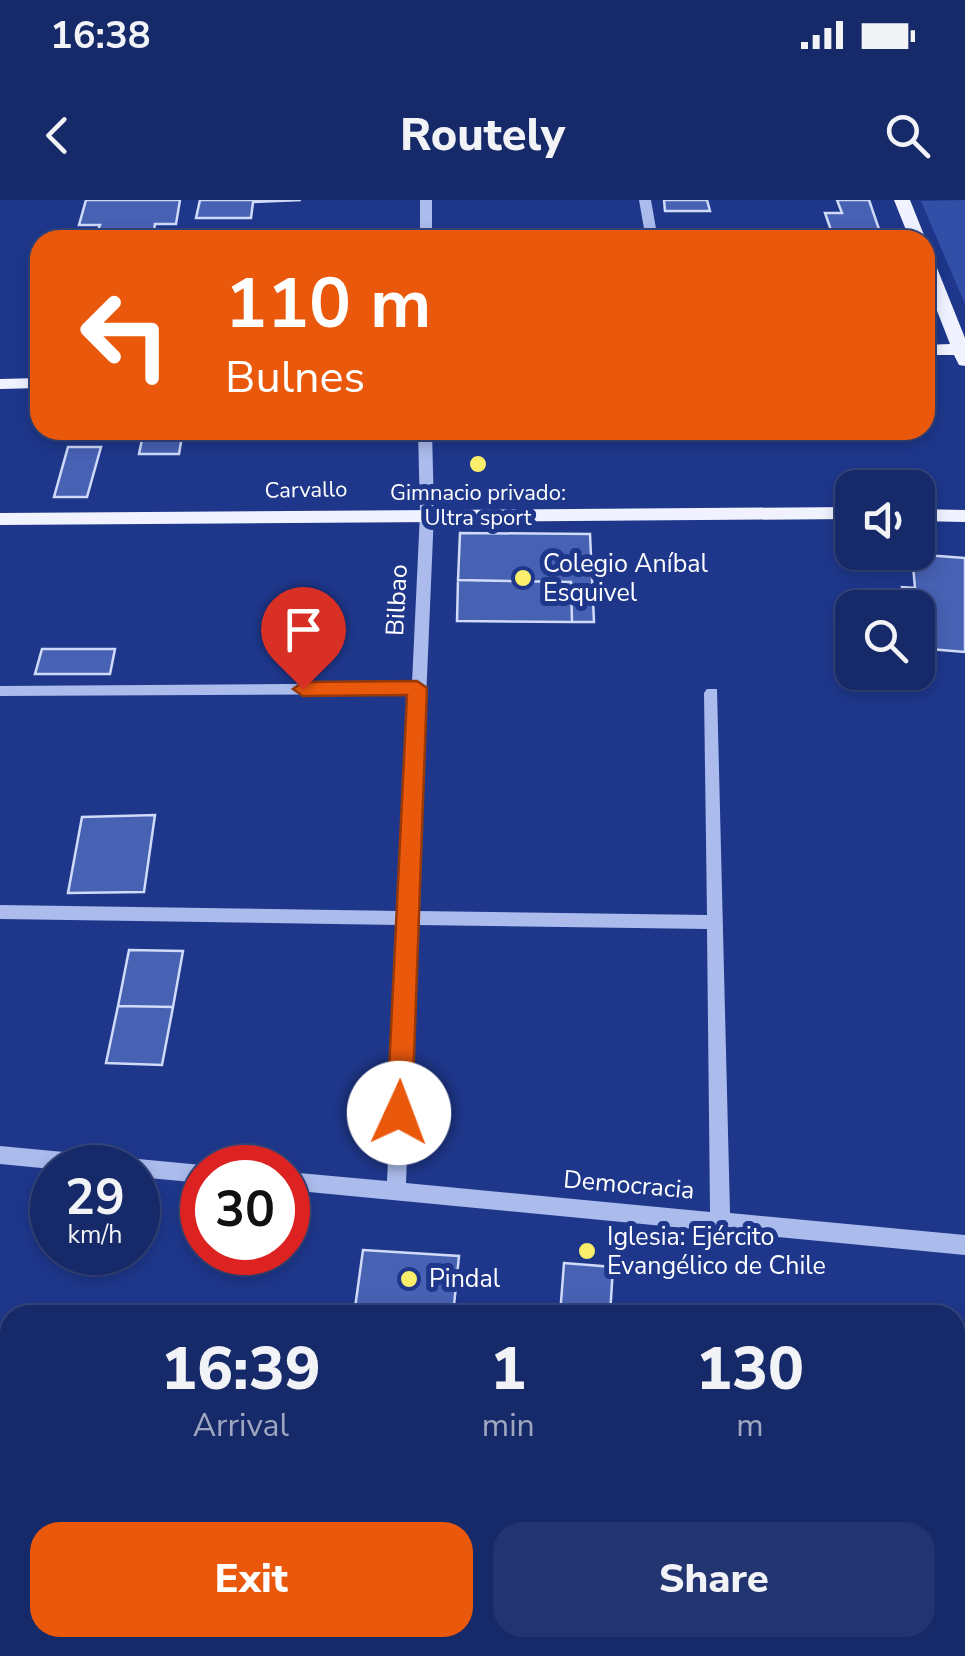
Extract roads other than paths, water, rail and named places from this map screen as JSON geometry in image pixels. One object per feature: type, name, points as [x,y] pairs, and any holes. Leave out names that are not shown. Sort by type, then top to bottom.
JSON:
[{"type":"main road","points":[[902,200],[914,230]]},
{"type":"main road","points":[[935,282],[964,353],[935,351]]},
{"type":"main road","points":[[0,384],[30,384]]},
{"type":"main road","name":"Carvallo","points":[[0,519],[835,513]]},
{"type":"main road","points":[[935,515],[965,516]]},
{"type":"street","points":[[426,200],[426,230]]},
{"type":"street","points":[[645,200],[650,230]]},
{"type":"street","name":"Bilbao","points":[[396,1192],[427,513],[426,440]]},
{"type":"street","points":[[0,691],[417,688]]},
{"type":"street","points":[[712,693],[720,1222]]},
{"type":"street","points":[[0,912],[715,922]]},
{"type":"street","points":[[0,1155],[180,1172]]},
{"type":"street","name":"Democracia","points":[[310,1184],[965,1244]]},
{"type":"place","name":"Gimnacio privado: Ultra sport","points":[[478,464]]},
{"type":"place","name":"Colegio Aníbal Esquivel","points":[[523,578]]},
{"type":"place","name":"Iglesia: Ejército Evangélico de Chile","points":[[587,1251]]},
{"type":"place","name":"Pindal","points":[[409,1279]]}]
